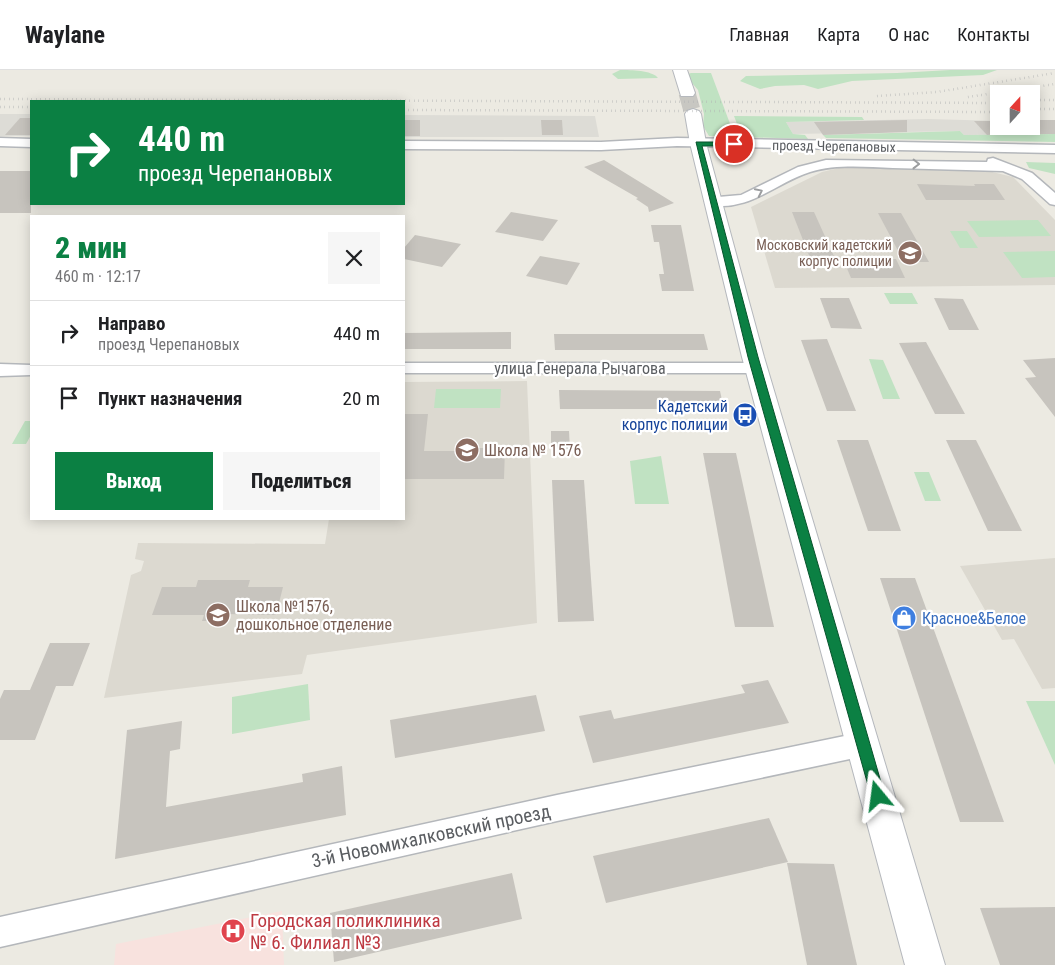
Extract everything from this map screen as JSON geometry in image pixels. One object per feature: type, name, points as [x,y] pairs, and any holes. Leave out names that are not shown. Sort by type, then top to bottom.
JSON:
[{"type":"street","points":[[680,70],[687,93]]},
{"type":"street","points":[[693,114],[712,201],[757,368],[925,965]]},
{"type":"street","points":[[0,142],[30,142]]},
{"type":"street","name":"проезд Черепановых","points":[[405,145],[601,146],[677,142],[1055,150]]},
{"type":"street","points":[[948,148],[1027,176],[1055,201]]},
{"type":"street","name":"проезд Черепановых","points":[[712,201],[735,201],[746,198],[803,170],[826,164],[866,163],[1006,168]]},
{"type":"street","name":"улица Генерала Рычагова","points":[[405,368],[757,368]]},
{"type":"street","points":[[0,370],[30,370]]},
{"type":"street","name":"3-й Новомихалковский проезд","points":[[0,932],[499,820],[864,744]]},
{"type":"shaded area","points":[[0,114],[30,114],[30,136],[0,136]]},
{"type":"shaded area","points":[[405,115],[595,116],[599,137],[405,137]]},
{"type":"shaded area","points":[[928,119],[990,121],[990,135],[964,135],[960,131],[793,134],[786,122]]},
{"type":"shaded area","points":[[1055,120],[1055,134],[1040,134],[1040,124]]},
{"type":"shaded area","name":"Московский кадетский корпус полиции","points":[[843,167],[984,170],[1013,177],[1055,220],[1055,285],[775,288],[751,207],[822,172]]},
{"type":"shaded area","name":"Школа № 1576","points":[[527,381],[537,623],[307,655],[302,674],[104,698],[131,575],[141,571],[144,561],[135,559],[138,543],[325,544],[329,520],[405,520],[405,382]]},
{"type":"shaded area","points":[[1055,558],[1055,688],[1042,689],[1014,639],[1002,640],[960,566]]},
{"type":"shaded area","name":"Городская поликлиника № 6. Филиал №3","points":[[282,911],[284,965],[114,965],[116,944]]},
{"type":"green space","points":[[620,70],[651,73],[658,78],[618,79],[612,74]]},
{"type":"green space","points":[[997,70],[983,75],[852,81],[818,89],[804,85],[775,86],[760,89],[740,81],[746,76]]},
{"type":"green space","points":[[691,73],[711,73],[735,137],[709,136],[703,126],[704,114],[698,90],[687,77]]},
{"type":"green space","points":[[734,116],[862,117],[864,120],[786,122],[793,134],[805,135],[808,139],[742,137]]},
{"type":"green space","points":[[960,131],[964,135],[1055,134],[1055,142],[826,138],[823,135]]},
{"type":"green space","points":[[1026,162],[1055,163],[1055,174],[1029,168]]},
{"type":"green space","points":[[1038,220],[1051,236],[979,237],[967,221]]},
{"type":"green space","points":[[950,231],[967,231],[978,248],[960,248]]},
{"type":"green space","points":[[1055,251],[1055,277],[1022,278],[1003,252]]},
{"type":"green space","points":[[884,293],[912,293],[918,304],[890,304]]},
{"type":"green space","points":[[869,359],[883,360],[900,399],[883,399]]},
{"type":"green space","points":[[436,389],[501,389],[500,408],[434,408]]},
{"type":"green space","points":[[25,421],[30,421],[30,437],[26,444],[12,444]]},
{"type":"green space","points":[[661,456],[669,504],[635,504],[630,461]]},
{"type":"green space","points":[[914,472],[929,472],[941,501],[925,501]]},
{"type":"green space","points":[[308,684],[310,720],[232,734],[232,697]]},
{"type":"green space","points":[[1026,701],[1055,701],[1055,765]]},
{"type":"building","points":[[20,118],[30,118],[30,135],[5,135]]},
{"type":"building","points":[[405,120],[420,120],[420,136],[405,136]]},
{"type":"building","points":[[541,120],[562,120],[563,135],[542,135]]},
{"type":"building","points":[[907,120],[907,132],[823,135],[814,122]]},
{"type":"building","points":[[1040,120],[1055,120],[1055,134],[1040,134]]},
{"type":"building","points":[[974,121],[990,121],[990,135],[987,135]]},
{"type":"building","points":[[604,160],[674,203],[649,212],[648,207],[636,199],[638,198],[584,167]]},
{"type":"building","points":[[0,171],[30,171],[31,213],[0,213]]},
{"type":"building","points":[[917,184],[975,186],[974,184],[994,184],[1005,200],[926,200]]},
{"type":"building","points":[[511,212],[558,220],[543,241],[495,232]]},
{"type":"building","points":[[792,212],[814,212],[837,263],[812,263]]},
{"type":"building","points":[[878,213],[901,213],[929,262],[904,262]]},
{"type":"building","points":[[651,225],[681,225],[694,291],[662,291],[659,274],[664,274],[659,242],[654,242]]},
{"type":"building","points":[[415,235],[461,244],[442,267],[405,259],[405,247]]},
{"type":"building","points":[[540,256],[580,263],[567,285],[526,276]]},
{"type":"building","points":[[843,259],[896,259],[905,278],[851,278]]},
{"type":"building","points":[[820,298],[849,298],[862,329],[831,328]]},
{"type":"building","points":[[934,298],[963,299],[979,330],[949,330]]},
{"type":"building","points":[[511,332],[511,349],[405,349],[405,333]]},
{"type":"building","points":[[554,334],[704,334],[708,350],[555,350]]},
{"type":"building","points":[[827,339],[856,411],[827,411],[801,340]]},
{"type":"building","points":[[926,342],[965,414],[935,414],[899,343]]},
{"type":"building","points":[[1055,358],[1055,417],[1025,378],[1036,377],[1023,360]]},
{"type":"building","points":[[559,390],[720,391],[724,409],[560,409]]},
{"type":"building","points":[[405,414],[428,414],[424,451],[477,451],[477,448],[505,448],[504,479],[405,479]]},
{"type":"building","points":[[551,431],[569,431],[570,449],[551,449]]},
{"type":"building","points":[[837,440],[868,440],[901,531],[868,531]]},
{"type":"building","points":[[946,440],[976,440],[1022,531],[988,531]]},
{"type":"building","points":[[703,453],[736,453],[774,627],[735,627]]},
{"type":"building","points":[[552,480],[584,480],[594,621],[558,622]]},
{"type":"building","points":[[880,578],[915,578],[1004,822],[960,822]]},
{"type":"building","points":[[198,580],[250,580],[248,587],[283,587],[276,615],[223,614],[221,621],[202,621],[204,615],[152,615],[162,587],[196,587]]},
{"type":"building","points":[[50,643],[90,643],[73,686],[56,686],[35,740],[0,740],[0,699],[4,690],[30,690]]},
{"type":"building","points":[[768,680],[789,723],[593,763],[579,716],[611,710],[614,719],[745,693],[741,685]]},
{"type":"building","points":[[536,695],[545,731],[395,758],[390,720]]},
{"type":"building","points":[[182,721],[180,749],[170,751],[166,807],[303,782],[302,774],[342,766],[346,815],[115,859],[127,730]]},
{"type":"building","points":[[769,818],[788,862],[606,903],[593,856]]},
{"type":"building","points":[[787,863],[834,864],[857,965],[807,965]]},
{"type":"building","points":[[512,873],[522,919],[334,962],[330,913]]},
{"type":"building","points":[[1055,907],[1055,965],[1000,965],[980,908]]},
{"type":"tunnel","points":[[687,93],[693,114]]},
{"type":"railway","points":[[877,96],[937,92],[1055,73]]},
{"type":"railway","points":[[968,97],[1055,84]]},
{"type":"railway","points":[[0,99],[250,100]]},
{"type":"railway","points":[[1040,100],[1055,100]]},
{"type":"railway","points":[[405,101],[990,103]]},
{"type":"railway","points":[[0,107],[30,107]]},
{"type":"railway","points":[[1040,109],[1055,109]]},
{"type":"railway","points":[[405,110],[990,112]]},
{"type":"place","name":"Московский кадетский корпус полиции","points":[[910,253]]},
{"type":"place","name":"Кадетский корпус полиции","points":[[745,415]]},
{"type":"place","name":"Школа № 1576","points":[[467,450]]},
{"type":"place","name":"Школа №1576, дошкольное отделение","points":[[218,615]]},
{"type":"place","name":"Красное&Белое","points":[[904,618]]},
{"type":"place","name":"Городская поликлиника № 6. Филиал №3","points":[[233,931]]},
{"type":"route","points":[[734,144],[698,143],[753,357],[878,796]]}]
